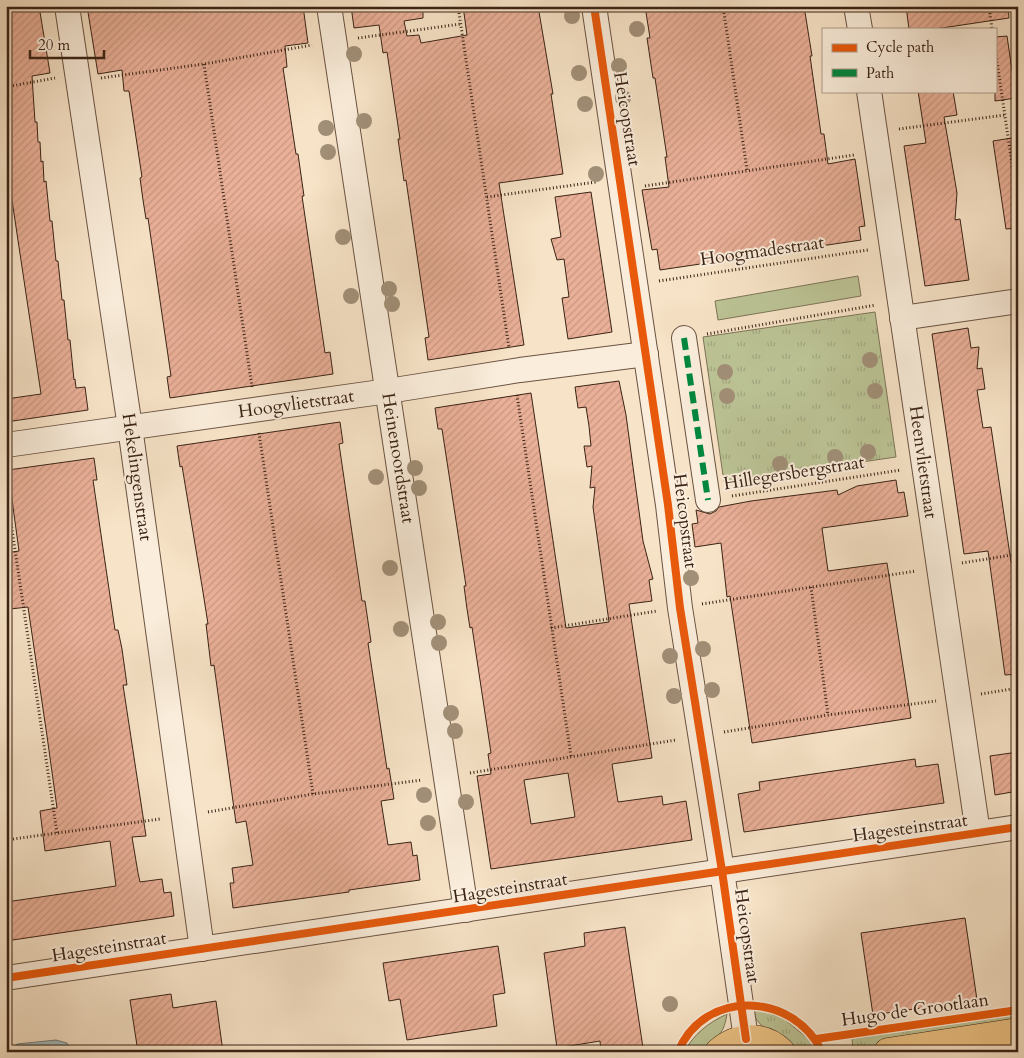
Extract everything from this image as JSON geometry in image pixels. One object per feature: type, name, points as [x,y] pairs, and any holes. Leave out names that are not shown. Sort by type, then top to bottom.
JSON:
[{"type":"main road","name":"Hugo de Grootlaan","points":[[888,1052],[1018,1032]]},
{"type":"main road","points":[[718,1052],[727,1045],[746,1039],[768,1042],[781,1052]]},
{"type":"street","name":"Hekelingenstraat","points":[[67,6],[130,428],[202,949]]},
{"type":"street","name":"Heinenoordstraat","points":[[329,6],[466,910]]},
{"type":"street","name":"Heicopstraat","points":[[594,6],[668,505],[680,608],[722,871],[746,1039]]},
{"type":"street","points":[[856,6],[860,28]]},
{"type":"street","name":"Heenvlietstraat","points":[[869,92],[978,833]]},
{"type":"street","points":[[900,306],[1018,301]]},
{"type":"street","points":[[684,338],[708,500]]},
{"type":"street","name":"Hoogvlietstraat","points":[[6,445],[388,391],[520,370],[646,354]]},
{"type":"street","name":"Hagesteinstraat","points":[[6,978],[1018,827]]},
{"type":"path","points":[[723,6],[747,170]]},
{"type":"path","points":[[989,6],[992,28]]},
{"type":"path","points":[[6,87],[78,77],[204,64],[333,42],[461,24]]},
{"type":"path","points":[[996,55],[1018,205]]},
{"type":"path","points":[[204,64],[313,794]]},
{"type":"path","points":[[487,197],[747,170],[1005,115]]},
{"type":"path","points":[[684,338],[874,306],[900,306]]},
{"type":"path","points":[[6,489],[57,833]]},
{"type":"path","points":[[551,628],[1018,554]]},
{"type":"path","points":[[811,588],[828,715]]},
{"type":"path","points":[[6,840],[184,816],[313,794],[446,777],[828,715],[1018,688]]},
{"type":"green space","points":[[858,276],[861,296],[718,320],[715,301]]},
{"type":"green space","points":[[875,312],[896,457],[724,482],[703,337]]},
{"type":"green space","points":[[753,1010],[764,1011],[784,1019],[806,1037],[813,1045],[813,1052],[804,1052],[796,1048],[762,1026],[756,1019]]},
{"type":"green space","points":[[727,1014],[721,1033],[703,1052],[684,1052],[702,1030]]},
{"type":"green space","points":[[1018,1015],[1018,1025],[853,1050],[852,1039]]},
{"type":"water","points":[[56,1040],[67,1043],[71,1052],[10,1052],[17,1044]]},
{"type":"building","points":[[6,6],[39,6],[50,73],[32,76],[35,122],[37,122],[38,142],[40,142],[41,162],[43,161],[44,182],[46,181],[56,261],[58,261],[62,300],[64,300],[68,340],[70,340],[74,380],[76,388],[85,387],[88,410],[6,422],[6,399],[41,394],[6,160],[6,95],[12,94],[6,52]]},
{"type":"building","points":[[87,6],[303,6],[308,43],[285,46],[287,67],[283,68],[296,154],[298,154],[304,196],[302,196],[325,353],[330,352],[333,374],[170,398],[167,377],[171,376],[148,218],[146,219],[143,200],[140,178],[142,177],[129,91],[124,91],[122,70],[98,74]]},
{"type":"building","points":[[351,6],[423,6],[423,18],[404,21],[407,36],[419,35],[421,43],[467,35],[463,6],[538,6],[553,94],[551,94],[563,174],[499,183],[524,345],[428,360],[425,338],[429,337],[406,180],[404,181],[398,139],[400,139],[387,52],[383,53],[379,25],[354,28]]},
{"type":"building","points":[[645,6],[804,6],[821,134],[824,134],[828,164],[855,159],[865,226],[859,227],[861,240],[660,270],[657,249],[652,250],[642,190],[669,187],[665,157],[667,157],[647,38],[650,38]]},
{"type":"building","points":[[906,6],[1008,6],[1009,18],[942,28],[909,28]]},
{"type":"building","points":[[1007,36],[1016,98],[995,101],[996,37]]},
{"type":"building","points":[[918,92],[953,92],[957,115],[944,117],[957,193],[955,220],[960,219],[969,280],[925,286],[904,146],[926,143]]},
{"type":"building","points":[[1018,137],[1018,228],[1006,229],[993,141]]},
{"type":"building","points":[[591,192],[612,332],[568,339],[562,298],[569,297],[564,259],[557,260],[551,239],[561,237],[555,197]]},
{"type":"building","points":[[968,328],[971,348],[979,347],[977,369],[982,368],[985,389],[977,390],[983,428],[991,427],[1011,562],[1018,561],[1018,674],[1005,675],[988,551],[964,554],[932,334]]},
{"type":"building","points":[[619,381],[626,415],[643,541],[653,579],[649,580],[652,601],[629,604],[652,758],[612,764],[618,802],[662,796],[663,805],[686,801],[692,840],[491,869],[477,776],[491,774],[488,754],[491,753],[472,627],[470,628],[467,609],[464,586],[466,586],[442,429],[438,429],[435,408],[531,393],[566,628],[609,622],[593,507],[595,487],[590,488],[592,466],[587,467],[584,446],[591,446],[589,426],[586,407],[578,408],[575,387]],"holes":[[[568,773],[575,817],[531,824],[524,780]]]},
{"type":"building","points":[[340,422],[343,443],[339,444],[362,601],[365,601],[371,642],[368,643],[387,769],[389,768],[394,799],[381,801],[388,845],[411,842],[413,856],[417,855],[420,880],[233,908],[230,883],[234,883],[232,868],[253,865],[246,821],[236,823],[214,665],[211,666],[206,624],[208,624],[177,446]]},
{"type":"building","points":[[94,458],[97,480],[93,480],[115,630],[118,630],[122,649],[127,685],[123,685],[146,836],[132,837],[138,873],[140,882],[162,879],[164,893],[171,892],[174,916],[6,941],[6,902],[116,886],[110,841],[45,851],[40,811],[57,808],[47,736],[28,607],[10,609],[6,584],[6,553],[19,551],[8,470]]},
{"type":"building","points":[[896,480],[898,493],[904,492],[908,516],[822,528],[828,571],[887,563],[911,718],[752,743],[730,596],[727,597],[721,543],[695,547],[692,524],[698,523],[696,510],[710,514],[719,507],[751,501],[837,490],[838,495],[857,486]]},
{"type":"building","points":[[1018,752],[1018,791],[995,795],[990,756]]},
{"type":"building","points":[[915,759],[916,767],[938,764],[944,803],[744,832],[738,794],[760,790],[759,782]]},
{"type":"building","points":[[965,918],[977,1000],[873,1015],[861,933]]},
{"type":"building","points":[[625,927],[643,1048],[618,1052],[601,1052],[600,1041],[557,1048],[544,953],[585,946],[584,933]]},
{"type":"building","points":[[498,946],[505,993],[493,995],[497,1026],[407,1040],[400,999],[389,1001],[383,963]]},
{"type":"building","points":[[171,994],[173,1008],[216,1001],[223,1052],[138,1052],[130,1000]]},
{"type":"marked path","points":[[684,338],[708,500]]},
{"type":"cycle path","points":[[594,6],[668,505],[680,608],[722,871],[746,1039]]},
{"type":"cycle path","points":[[6,978],[1018,827]]},
{"type":"cycle path","points":[[678,1052],[691,1031],[708,1017],[728,1008],[749,1006],[771,1009],[791,1018],[809,1032],[822,1052]]},
{"type":"cycle path","points":[[816,1039],[1018,1010]]}]
